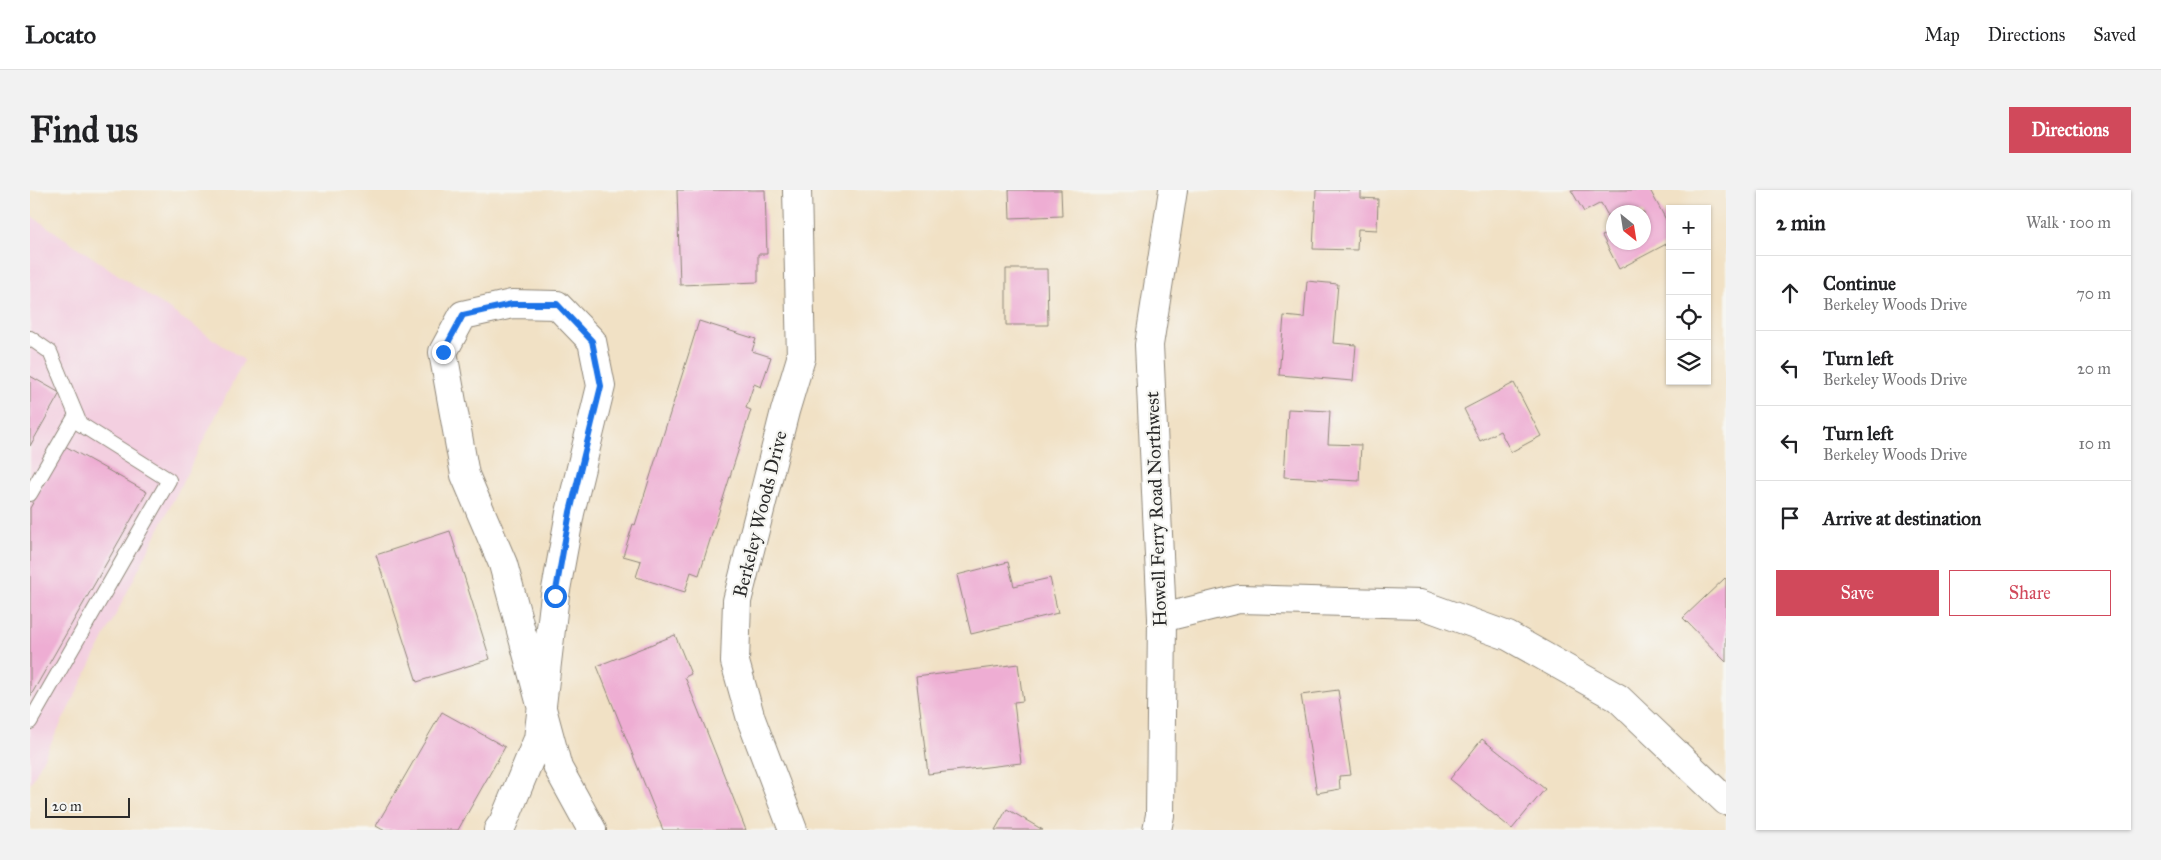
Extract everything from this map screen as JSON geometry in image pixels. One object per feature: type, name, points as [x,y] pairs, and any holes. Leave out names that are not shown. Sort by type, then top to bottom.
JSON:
[{"type":"street","name":"Berkeley Woods Drive","points":[[793,830],[751,719],[736,662],[738,601],[784,411],[800,358],[797,190]]},
{"type":"street","name":"Howell Ferry Road Northwest","points":[[1157,830],[1160,815],[1162,618],[1149,345],[1173,190]]},
{"type":"street","points":[[498,830],[503,823],[538,739],[542,707],[555,596],[570,512],[601,386],[592,341],[557,304],[512,304],[463,315],[443,352],[465,474],[503,564],[542,707],[558,768],[592,830]]},
{"type":"street","points":[[1162,618],[1239,599],[1420,604],[1508,636],[1618,698],[1726,801]]},
{"type":"lane","points":[[30,338],[50,352],[80,424],[168,480],[30,722]]},
{"type":"lane","points":[[30,494],[76,414]]},
{"type":"shaded area","points":[[30,215],[244,360],[30,785]]},
{"type":"building","points":[[677,190],[765,190],[767,254],[758,254],[758,282],[680,285]]},
{"type":"building","points":[[1009,190],[1061,190],[1062,216],[1010,218]]},
{"type":"building","points":[[1316,190],[1361,190],[1361,198],[1378,199],[1377,230],[1358,229],[1357,250],[1313,249]]},
{"type":"building","points":[[1571,190],[1650,190],[1666,220],[1666,244],[1619,269],[1609,250],[1651,250],[1651,205],[1606,205],[1606,212],[1601,203],[1584,212]]},
{"type":"building","points":[[1606,234],[1606,244],[1602,236]]},
{"type":"building","points":[[1006,269],[1047,269],[1048,325],[1006,325]]},
{"type":"building","points":[[1307,281],[1338,284],[1333,343],[1356,345],[1353,381],[1279,375],[1284,316],[1304,318]]},
{"type":"building","points":[[699,321],[756,339],[752,351],[771,357],[761,387],[754,384],[746,408],[751,410],[699,575],[691,572],[685,592],[636,577],[641,561],[623,556],[633,524],[635,525]]},
{"type":"building","points":[[30,376],[60,393],[30,446]]},
{"type":"building","points":[[1514,383],[1541,436],[1511,452],[1500,431],[1480,441],[1464,409]]},
{"type":"building","points":[[1288,409],[1330,411],[1328,444],[1361,445],[1359,481],[1284,477]]},
{"type":"building","points":[[65,446],[147,492],[30,697],[30,508]]},
{"type":"building","points":[[450,531],[490,659],[417,682],[376,555]]},
{"type":"building","points":[[1008,562],[1014,586],[1050,578],[1058,613],[971,634],[957,575]]},
{"type":"building","points":[[1726,579],[1726,662],[1683,618]]},
{"type":"building","points":[[675,635],[691,674],[685,677],[746,830],[663,830],[597,666]]},
{"type":"building","points":[[1018,664],[1023,701],[1014,702],[1021,763],[928,774],[916,677]]},
{"type":"building","points":[[1338,690],[1351,775],[1339,776],[1340,789],[1317,793],[1301,695]]},
{"type":"building","points":[[442,712],[505,747],[458,830],[383,830],[376,826]]},
{"type":"building","points":[[1482,739],[1545,789],[1512,829],[1450,779]]},
{"type":"building","points":[[1007,809],[1043,830],[995,830]]},
{"type":"route","points":[[443,352],[463,315],[512,304],[557,304],[592,341],[601,386],[570,512],[555,596]]}]
